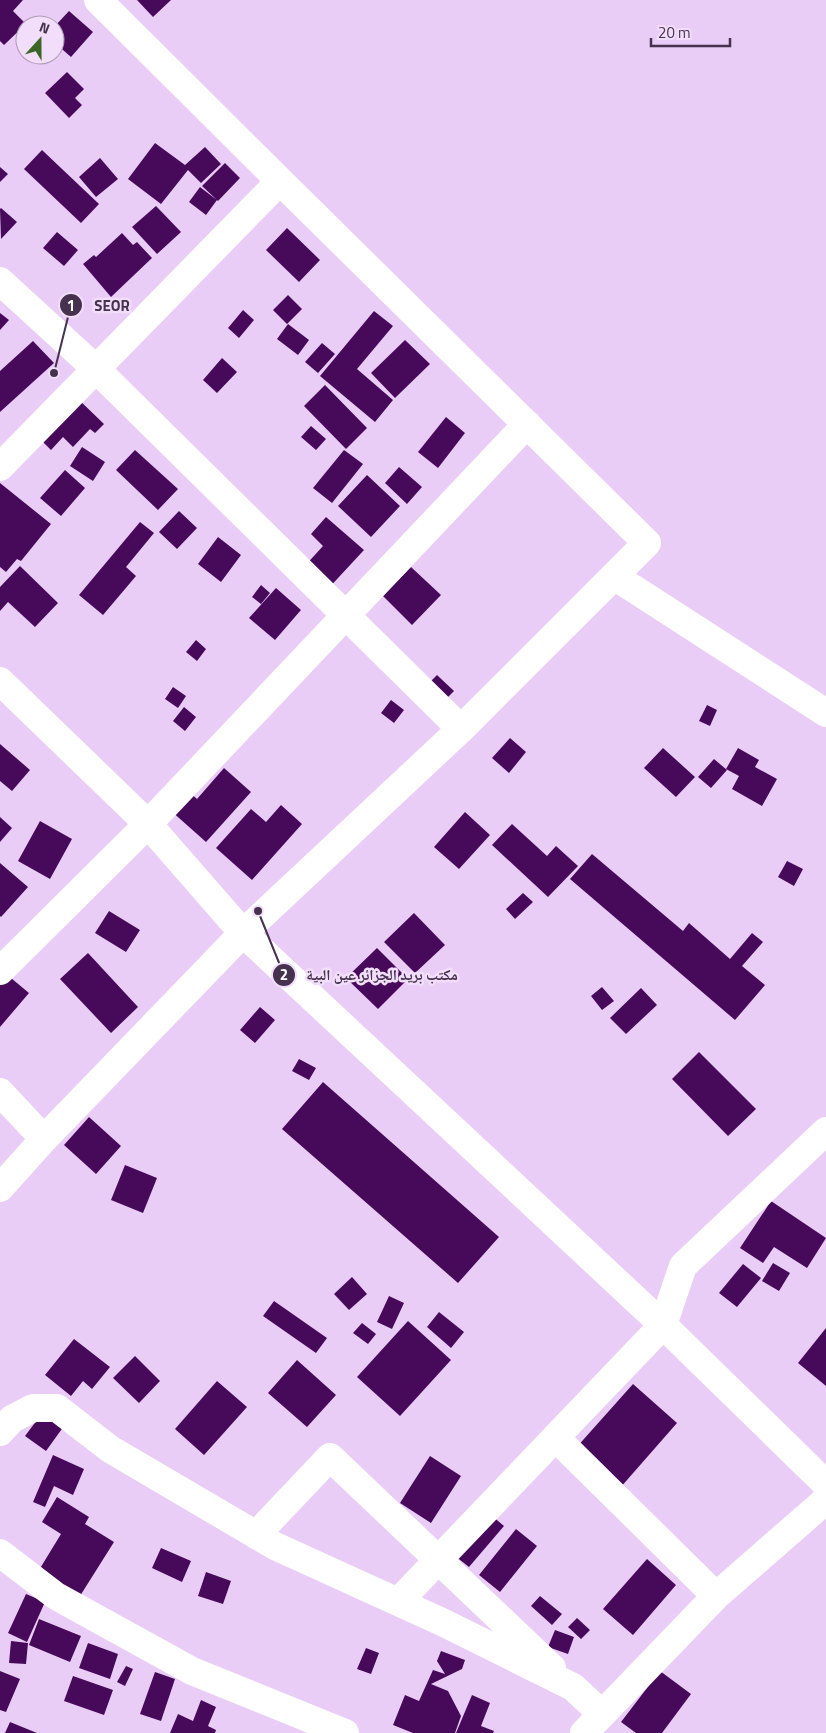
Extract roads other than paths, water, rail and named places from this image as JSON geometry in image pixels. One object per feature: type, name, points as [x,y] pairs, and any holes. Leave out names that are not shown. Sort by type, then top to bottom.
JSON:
[{"type":"street","points":[[0,1188],[44,1139],[243,934],[461,729],[647,543],[98,0]]},
{"type":"street","points":[[0,467],[280,181]]},
{"type":"street","points":[[0,282],[96,369],[461,729]]},
{"type":"street","points":[[0,971],[148,824],[527,424]]},
{"type":"street","points":[[614,576],[826,713]]},
{"type":"street","points":[[0,681],[148,824],[243,934],[663,1325],[826,1484]]},
{"type":"street","points":[[0,1092],[44,1139]]},
{"type":"street","points":[[398,1602],[663,1325],[683,1266],[826,1131]]},
{"type":"street","points":[[0,1432],[12,1419],[33,1408],[57,1408],[110,1449],[256,1536],[442,1622],[572,1687]]},
{"type":"street","points":[[556,1438],[716,1596]]},
{"type":"street","points":[[256,1536],[330,1457],[572,1687],[593,1724],[716,1596],[826,1500]]},
{"type":"street","points":[[0,1553],[56,1596],[192,1671],[345,1733]]},
{"type":"place","name":"SEOR","points":[[54,373]]},
{"type":"place","name":"مكتب بريد الجزائر عين البية","points":[[258,911]]}]
